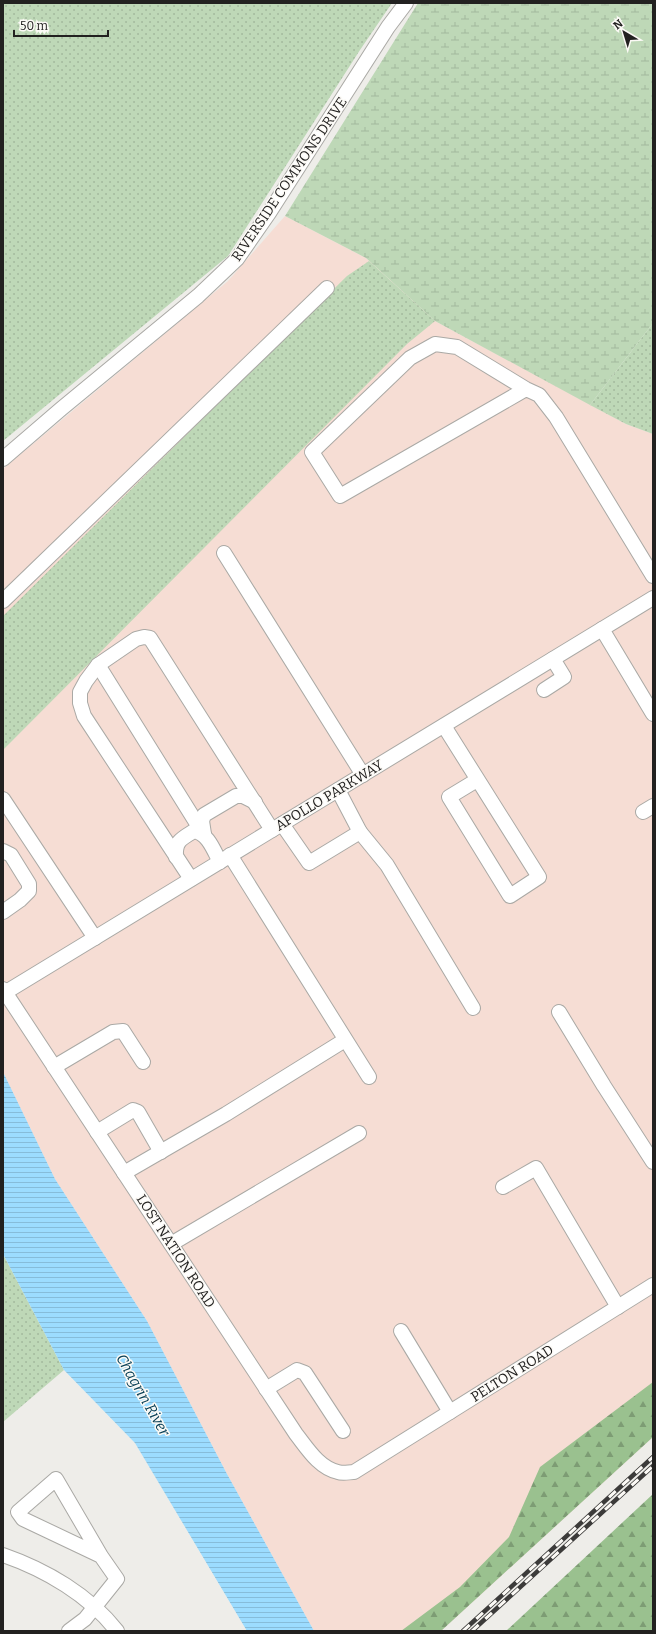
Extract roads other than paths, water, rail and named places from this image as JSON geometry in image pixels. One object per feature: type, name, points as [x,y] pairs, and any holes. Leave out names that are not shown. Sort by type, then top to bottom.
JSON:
[{"type":"street","name":"RIVERSIDE COMMONS DRIVE","points":[[3,459],[198,296],[236,259],[269,213],[388,27],[406,3]]},
{"type":"street","points":[[3,601],[327,288]]},
{"type":"street","points":[[526,389],[340,496],[312,452],[410,358],[435,344],[457,347],[526,389],[539,395],[556,417],[653,576]]},
{"type":"street","points":[[224,553],[362,775]]},
{"type":"street","name":"APOLLO PARKWAY","points":[[4,991],[95,938],[653,598]]},
{"type":"street","points":[[602,629],[653,714]]},
{"type":"street","points":[[191,879],[84,716],[80,703],[80,692],[98,665],[136,639],[144,637],[150,638],[255,802],[309,863],[360,832]]},
{"type":"street","points":[[544,690],[564,677],[553,659]]},
{"type":"street","points":[[98,665],[204,835],[225,858],[369,1077]]},
{"type":"street","points":[[444,726],[539,877],[510,896],[449,797],[477,780]]},
{"type":"street","points":[[338,790],[360,832],[387,864],[474,1008]]},
{"type":"street","points":[[204,835],[202,821],[204,815],[236,796],[243,796],[255,802]]},
{"type":"street","points":[[3,799],[95,938]]},
{"type":"street","points":[[176,857],[176,845],[180,840],[194,831],[204,835]]},
{"type":"street","points":[[3,851],[11,855],[29,884],[29,891],[20,900],[3,912]]},
{"type":"street","name":"LOST NATION ROAD","points":[[4,991],[296,1434],[318,1460],[328,1469],[339,1473],[354,1472],[372,1461]]},
{"type":"street","points":[[558,1012],[653,1162]]},
{"type":"street","points":[[54,1067],[113,1032],[123,1031],[143,1062]]},
{"type":"street","points":[[124,1173],[226,1114],[345,1040]]},
{"type":"street","points":[[97,1132],[133,1110],[138,1112],[161,1152]]},
{"type":"street","points":[[171,1244],[359,1133]]},
{"type":"street","points":[[503,1187],[536,1168],[618,1307]]},
{"type":"street","name":"PELTON ROAD","points":[[372,1461],[653,1284]]},
{"type":"street","points":[[401,1330],[450,1412]]},
{"type":"street","points":[[266,1389],[297,1370],[305,1373],[343,1431]]},
{"type":"street","points":[[70,1631],[82,1622],[117,1579],[101,1556],[56,1479],[18,1512],[23,1519],[101,1556]]},
{"type":"street","points":[[3,1555],[46,1574],[75,1591],[95,1607],[116,1629]]},
{"type":"water","name":"Chagrin River","points":[[3,1072],[55,1179],[147,1321],[227,1474],[314,1631],[247,1631],[135,1443],[64,1370],[3,1254]]},
{"type":"railway","points":[[463,1631],[653,1457]]},
{"type":"railway","points":[[472,1631],[653,1466]]}]
